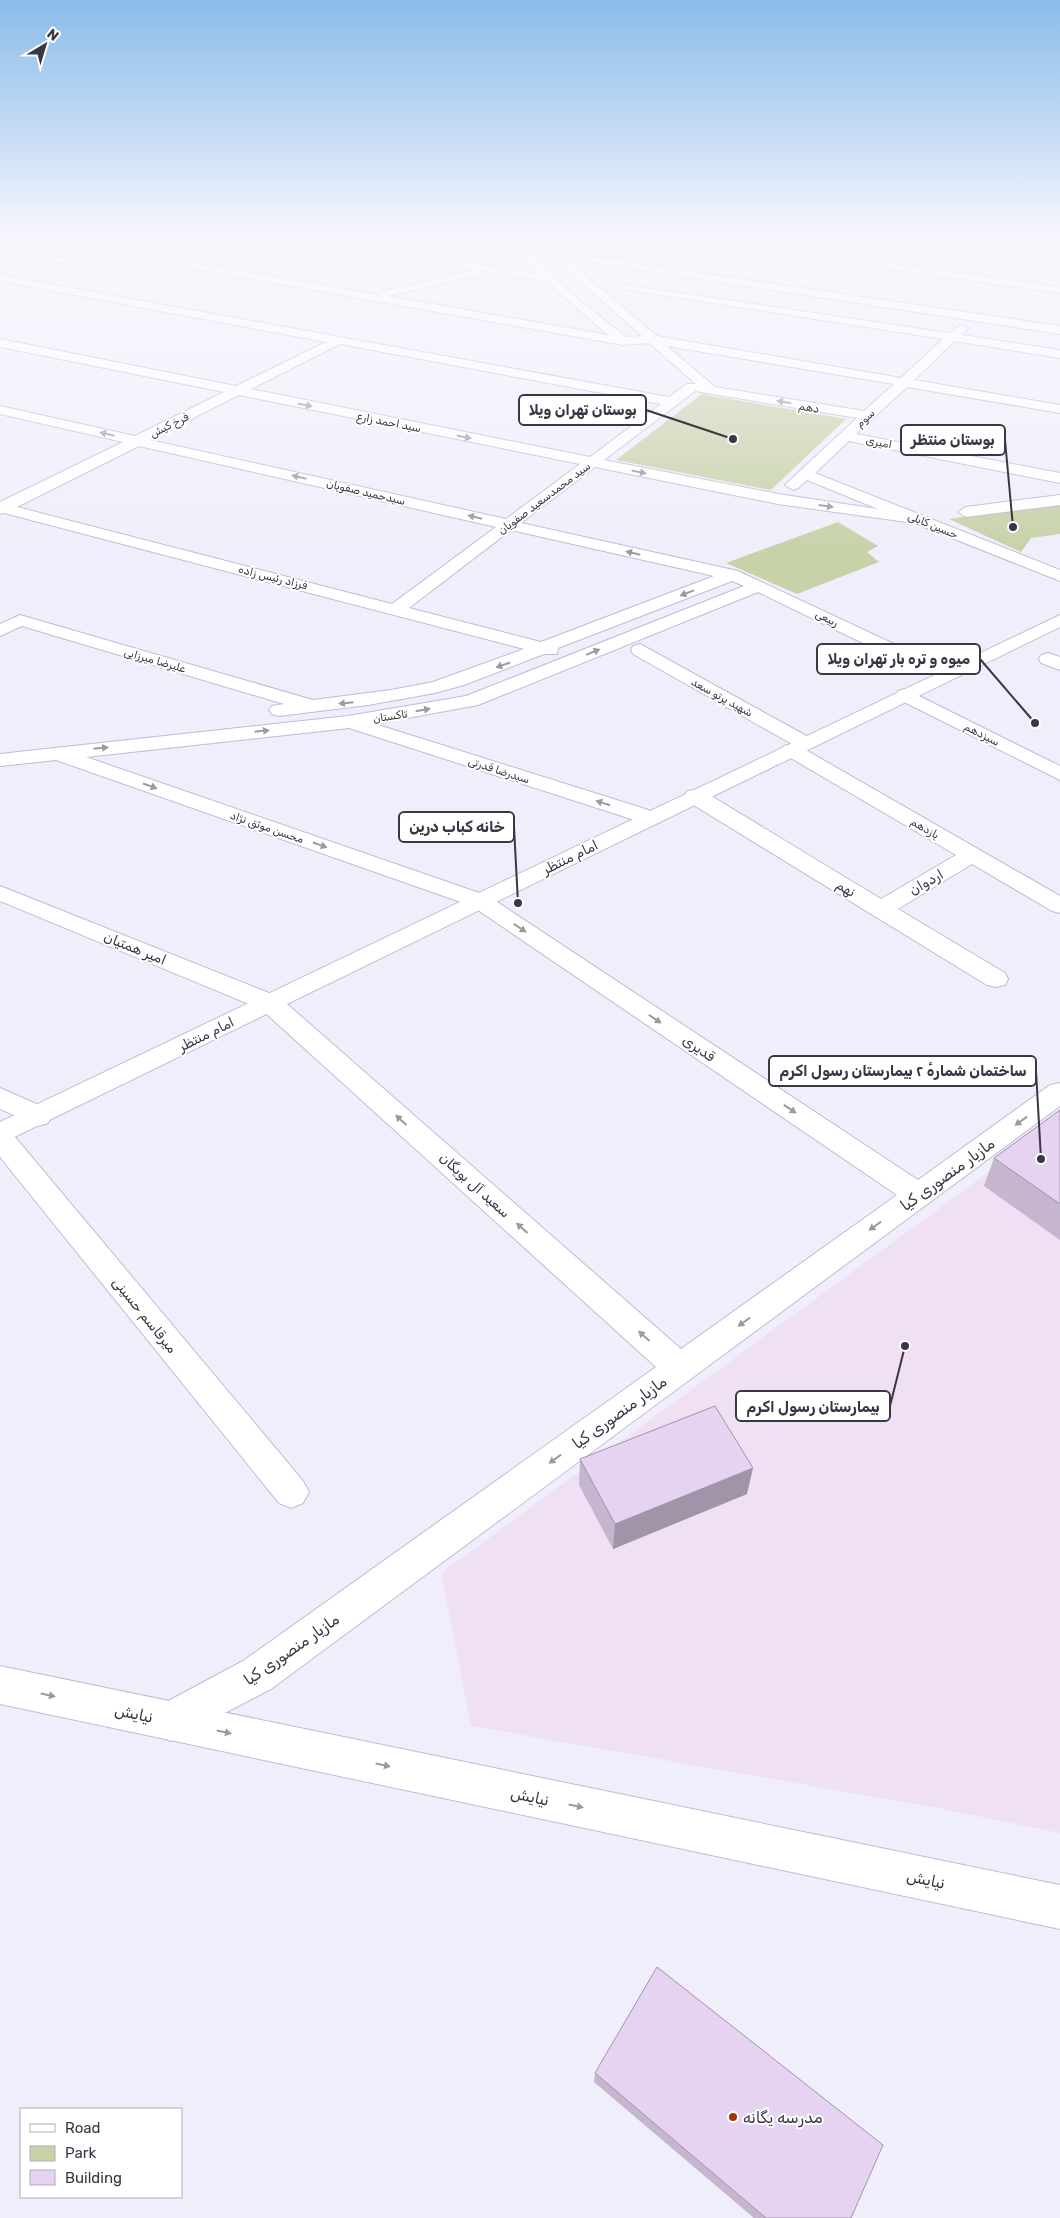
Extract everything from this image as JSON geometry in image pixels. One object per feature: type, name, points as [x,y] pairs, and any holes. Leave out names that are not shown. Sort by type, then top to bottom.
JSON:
[{"type":"main road","name":"سید احمد زارع","points":[[3,344],[778,499],[918,519]]},
{"type":"main road","name":"فرخ کیش","points":[[1,508],[331,344]]},
{"type":"main road","points":[[357,344],[672,402]]},
{"type":"main road","points":[[626,344],[637,352]]},
{"type":"main road","points":[[656,344],[711,390]]},
{"type":"main road","points":[[678,344],[1060,409]]},
{"type":"main road","name":"سوم","points":[[778,499],[945,344]]},
{"type":"main road","points":[[993,344],[1060,354]]},
{"type":"main road","name":"دهم","points":[[685,388],[711,390],[867,416]]},
{"type":"main road","name":"سید محمدسعید صفویان","points":[[396,609],[672,402],[685,388]]},
{"type":"main road","name":"سیدحمید صفویان","points":[[0,410],[732,575]]},
{"type":"main road","name":"امیری","points":[[846,436],[1060,478]]},
{"type":"main road","name":"حسین کابلی","points":[[805,474],[1060,576]]},
{"type":"main road","points":[[966,512],[1060,500]]},
{"type":"main road","name":"فرزاد رئیس زاده","points":[[1,508],[546,648],[571,661]]},
{"type":"main road","name":"ربیعی","points":[[732,575],[759,586],[920,664]]},
{"type":"main road","name":"تاکستان","points":[[264,712],[419,692],[466,678],[732,575]]},
{"type":"main road","name":"تاکستان","points":[[0,760],[348,722],[471,700],[759,586]]},
{"type":"main road","name":"علیرضا میرزایی","points":[[0,631],[20,620],[313,706]]},
{"type":"main road","name":"امام منتظر","points":[[0,1136],[695,796],[1060,620]]},
{"type":"main road","name":"شهید پرتو سعد","points":[[640,650],[798,747]]},
{"type":"main road","name":"سیزدهم","points":[[905,695],[1060,774]]},
{"type":"main road","name":"سیدرضا قدرتی","points":[[348,722],[650,818]]},
{"type":"main road","name":"یازدهم","points":[[798,747],[972,855],[1060,906]]},
{"type":"main road","name":"محسن موثق نژاد","points":[[55,753],[480,901]]},
{"type":"main road","name":"نهم","points":[[695,796],[996,979]]},
{"type":"main road","name":"اردوان","points":[[880,909],[972,855]]},
{"type":"main road","name":"امیر همتیان","points":[[0,893],[270,1003]]},
{"type":"main road","name":"قدیری","points":[[480,901],[918,1195]]},
{"type":"main road","name":"سعید آل بویگان","points":[[270,1003],[680,1368]]},
{"type":"main road","name":"مازیار منصوری کیا","points":[[171,1721],[257,1676],[1060,1092]]},
{"type":"main road","points":[[0,1098],[38,1116]]},
{"type":"main road","name":"میرقاسم حسینی","points":[[0,1136],[291,1492]]},
{"type":"main road","name":"نیایش","points":[[0,1685],[1060,1907]]},
{"type":"shaded area","points":[[1060,1120],[1060,1833],[943,1809],[471,1726],[441,1573]]},
{"type":"green space","points":[[702,394],[846,419],[771,490],[616,460]]},
{"type":"green space","points":[[1060,503],[1060,534],[1031,538],[1021,552],[949,519]]},
{"type":"green space","points":[[838,522],[878,546],[867,552],[879,562],[797,594],[726,563]]},
{"type":"building","points":[[1060,1110],[1060,1204],[994,1158]]},
{"type":"building","points":[[715,1406],[753,1468],[615,1524],[580,1459]]},
{"type":"building","name":"مدرسه یگانه","points":[[657,1967],[883,2145],[851,2218],[766,2218],[595,2073]]},
{"type":"place","name":"بوستان تهران ویلا","points":[[733,439]]},
{"type":"place","name":"بوستان منتظر","points":[[1013,527]]},
{"type":"place","name":"میوه و تره بار تهران ویلا","points":[[1035,723]]},
{"type":"place","name":"خانه کباب درین","points":[[518,903]]},
{"type":"place","name":"ساختمان شمارهٔ ۲ بیمارستان رسول اکرم","points":[[1041,1159]]},
{"type":"place","name":"بیمارستان رسول اکرم","points":[[905,1346]]},
{"type":"place","name":"مدرسه یگانه","points":[[733,2117]]}]
